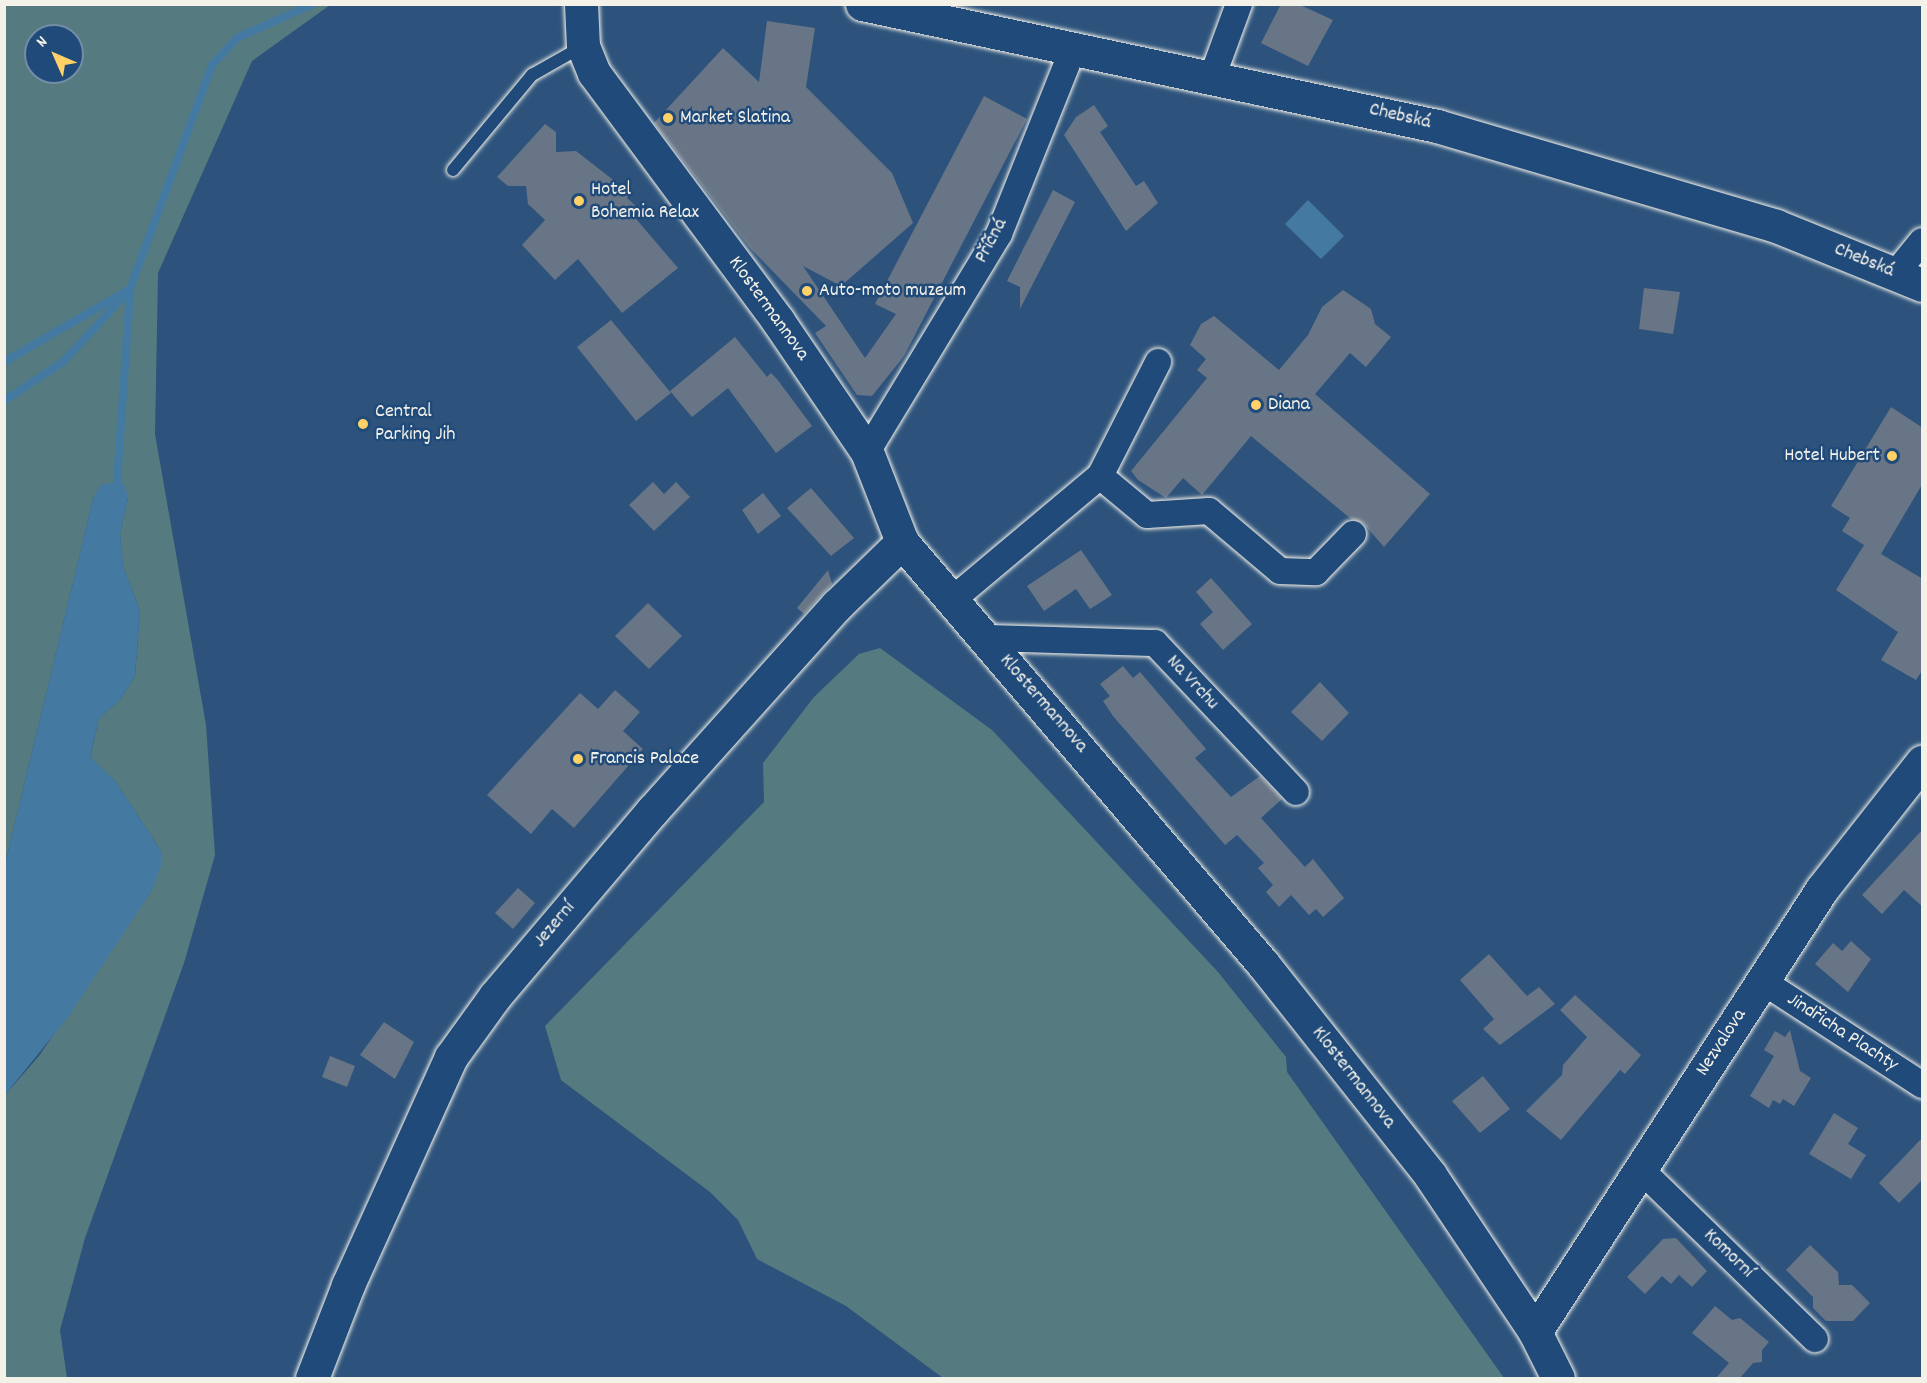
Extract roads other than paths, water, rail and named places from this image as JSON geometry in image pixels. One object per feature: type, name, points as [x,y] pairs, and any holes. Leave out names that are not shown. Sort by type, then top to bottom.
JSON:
[{"type":"street","name":"Klostermannova","points":[[580,4],[583,46],[594,73],[778,321],[867,452],[902,542],[1263,964],[1423,1166],[1535,1332],[1558,1378]]},
{"type":"street","name":"Chebská","points":[[862,4],[1073,49],[1213,75],[1437,126],[1654,188],[1776,226],[1909,279]]},
{"type":"street","points":[[1213,75],[1239,4]]},
{"type":"street","name":"Příčná","points":[[867,452],[999,234],[1073,49]]},
{"type":"street","points":[[1909,279],[1923,241]]},
{"type":"street","points":[[951,600],[1101,476],[1158,362]]},
{"type":"street","points":[[1101,476],[1147,515],[1209,511],[1280,571],[1316,572],[1353,534]]},
{"type":"street","name":"Jezerní","points":[[312,1378],[348,1285],[451,1057],[495,996],[652,812],[837,605],[902,542]]},
{"type":"street","name":"Na Vrchu","points":[[986,638],[1155,643],[1296,792]]},
{"type":"street","name":"Nezvalova","points":[[1535,1332],[1822,889],[1923,762]]},
{"type":"street","name":"Jindřicha Plachty","points":[[1762,981],[1923,1085]]},
{"type":"street","name":"Komorní","points":[[1640,1169],[1815,1339]]},
{"type":"lane","points":[[453,170],[532,75],[583,46]]},
{"type":"water","points":[[1308,200],[1344,236],[1321,259],[1285,224]]},
{"type":"water","points":[[117,482],[125,486],[128,498],[120,533],[123,566],[140,611],[135,676],[120,700],[99,718],[90,757],[115,781],[161,851],[161,866],[152,890],[68,1017],[5,1095],[5,864],[94,496],[101,485]]},
{"type":"waterway","points":[[4,362],[130,289],[212,65],[237,38],[313,4]]},
{"type":"waterway","points":[[117,482],[130,289]]},
{"type":"waterway","points":[[4,401],[64,361],[124,296]]},
{"type":"place","name":"Market Slatina","points":[[668,118]]},
{"type":"place","name":"Hotel Bohemia Relax","points":[[579,201]]},
{"type":"place","name":"Auto-moto muzeum","points":[[807,291]]},
{"type":"place","name":"Diana","points":[[1256,405]]},
{"type":"place","name":"Central Parking Jih","points":[[363,424]]},
{"type":"place","name":"Hotel Hubert","points":[[1892,456]]},
{"type":"place","name":"Francis Palace","points":[[578,759]]}]
